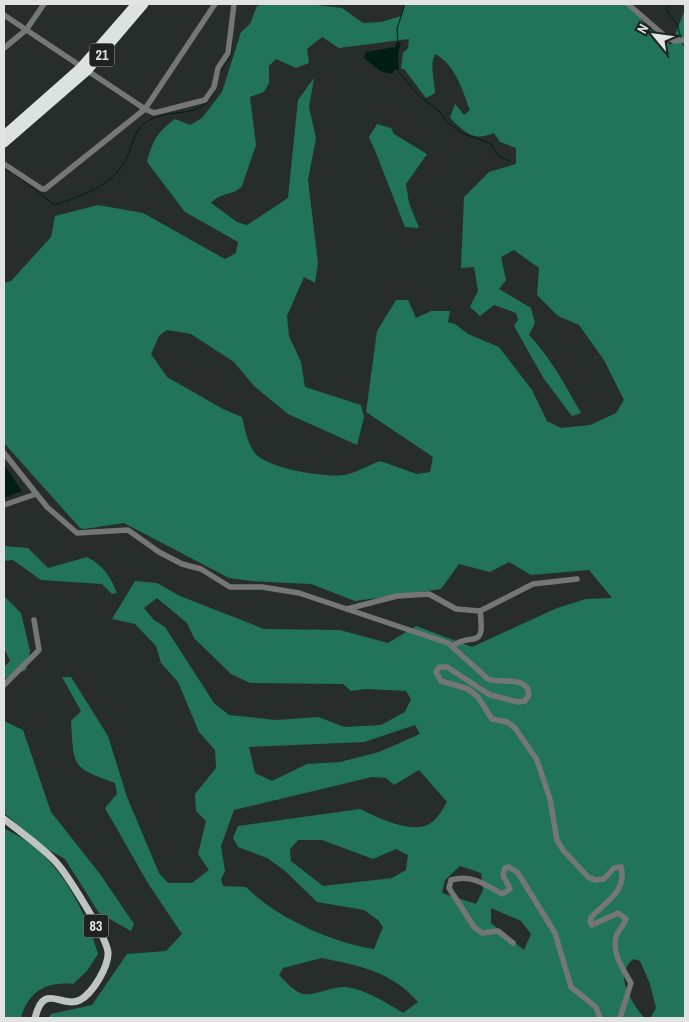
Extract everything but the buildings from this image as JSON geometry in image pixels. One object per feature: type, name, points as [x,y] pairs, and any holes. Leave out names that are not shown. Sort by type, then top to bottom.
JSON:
[{"type":"highway","name":"21","points":[[4,135],[84,69],[136,4]]},
{"type":"highway","name":"21","points":[[4,143],[84,69],[144,4]]},
{"type":"main road","name":"83","points":[[4,819],[44,851],[64,871],[108,950],[104,970],[83,997],[74,1001],[53,998],[45,1000],[37,1009],[35,1018]]},
{"type":"street","points":[[4,48],[26,30],[44,4]]},
{"type":"street","points":[[4,164],[42,189],[45,189],[145,109],[215,4]]},
{"type":"street","points":[[4,15],[145,109],[154,113],[206,100],[214,87],[218,68],[228,53],[234,4]]},
{"type":"street","points":[[628,4],[667,38],[683,40]]},
{"type":"street","points":[[4,454],[36,494],[64,524],[77,533],[128,530],[159,552],[182,564],[201,569],[230,587],[262,587],[307,595],[453,646],[480,674],[488,679],[496,682],[518,682],[528,689],[528,699],[518,702],[490,695],[447,667],[439,667],[436,672],[441,681],[462,686],[478,697],[492,719],[507,722],[517,730],[538,763],[550,800],[557,840],[572,862],[582,872],[595,880],[604,880],[614,868],[621,867],[622,885],[613,897],[591,917],[590,922],[592,925],[618,913],[626,919],[616,937],[616,949],[617,958],[631,983],[631,988],[620,1018]]},
{"type":"street","points":[[4,505],[36,494]]},
{"type":"street","points":[[347,609],[398,596],[429,594],[456,609],[480,611],[533,584],[577,579]]},
{"type":"street","points":[[453,646],[459,641],[472,640],[478,636],[482,627],[480,611]]},
{"type":"street","points":[[5,684],[39,650],[34,620]]},
{"type":"street","points":[[513,943],[498,931],[482,934],[474,927],[449,888],[451,880],[460,878],[476,880],[502,894],[510,889],[503,875],[505,868],[509,867],[518,873],[555,933],[572,987],[596,1007],[600,1018]]},
{"type":"green space","points":[[264,4],[309,4],[342,8],[363,23],[381,22],[401,16],[405,4],[630,4],[647,27],[671,45],[684,12],[685,4],[685,1018],[647,1018],[651,1017],[656,1008],[650,984],[640,961],[633,959],[624,973],[624,981],[631,998],[645,1018],[48,1018],[51,1014],[92,1005],[127,954],[166,951],[182,934],[149,885],[105,808],[117,794],[115,783],[90,773],[78,763],[75,757],[71,721],[81,711],[62,677],[71,677],[108,736],[127,797],[159,873],[168,883],[192,883],[209,870],[198,854],[206,821],[196,811],[195,794],[216,768],[215,750],[199,732],[178,682],[161,663],[156,646],[135,624],[112,619],[135,581],[157,583],[180,596],[264,629],[340,630],[388,643],[416,626],[472,647],[557,608],[586,599],[612,598],[589,570],[531,575],[509,562],[490,572],[459,564],[441,589],[355,601],[311,584],[229,578],[124,523],[80,528],[4,443],[4,283],[11,281],[51,237],[55,216],[98,205],[143,213],[225,259],[236,253],[238,242],[185,212],[147,162],[154,143],[164,128],[175,119],[190,125],[202,118],[222,92],[241,32],[250,24],[257,6]],"holes":[[[322,37],[339,48],[409,39],[408,48],[403,53],[401,69],[404,69],[426,98],[435,93],[432,69],[435,54],[448,65],[461,86],[470,110],[464,115],[455,104],[450,118],[469,134],[486,136],[494,133],[500,142],[516,148],[516,164],[489,172],[464,197],[461,268],[474,267],[478,291],[470,307],[480,316],[494,305],[516,313],[518,320],[514,326],[544,379],[572,416],[581,413],[551,362],[529,335],[535,323],[531,308],[499,289],[506,280],[501,257],[514,250],[539,268],[537,295],[558,316],[579,325],[604,360],[624,400],[616,413],[590,425],[561,428],[547,421],[532,390],[499,347],[468,334],[455,324],[448,322],[450,311],[431,311],[416,318],[408,300],[396,300],[377,331],[366,412],[433,457],[430,472],[417,474],[380,461],[358,471],[335,476],[296,471],[271,463],[261,458],[252,449],[242,417],[223,409],[167,377],[151,354],[159,336],[167,330],[191,334],[234,362],[254,386],[288,414],[357,445],[364,417],[361,405],[305,387],[301,362],[289,336],[287,316],[304,277],[315,283],[318,263],[308,180],[316,138],[309,107],[314,78],[298,100],[288,198],[247,225],[237,222],[211,203],[215,199],[242,186],[256,145],[250,97],[264,92],[269,83],[269,66],[276,59],[296,68],[309,63],[307,49]],[[157,598],[187,623],[194,638],[231,674],[250,683],[343,684],[351,691],[366,689],[406,691],[411,699],[405,712],[381,725],[345,727],[318,717],[276,720],[229,715],[214,703],[165,627],[154,620],[144,608]],[[415,725],[420,734],[379,752],[340,762],[307,764],[272,781],[255,773],[249,747],[364,742]],[[419,770],[447,802],[434,821],[420,827],[402,826],[360,809],[238,826],[233,838],[238,847],[267,858],[284,870],[317,902],[364,910],[378,920],[383,927],[374,949],[340,941],[306,927],[273,909],[246,887],[223,886],[221,879],[225,871],[221,846],[234,810],[372,777],[386,778],[394,785]],[[298,840],[322,840],[373,859],[396,849],[408,855],[406,870],[392,878],[323,886],[291,861],[290,849]],[[460,866],[481,873],[483,890],[476,904],[442,893],[445,880]],[[491,908],[521,921],[531,934],[524,950],[491,923]],[[322,958],[374,971],[397,983],[418,1002],[403,1013],[369,994],[346,987],[304,994],[294,989],[279,975],[283,968]]]},
{"type":"green space","points":[[377,124],[391,128],[394,134],[427,154],[406,184],[409,203],[419,228],[405,227],[369,137]]},
{"type":"green space","points":[[4,546],[28,548],[48,568],[87,557],[106,572],[117,593],[112,594],[102,584],[41,580],[13,560],[4,561]]},
{"type":"green space","points":[[4,596],[21,613],[30,651],[26,670],[4,679],[4,667],[10,661],[4,648]]},
{"type":"green space","points":[[4,721],[23,730],[51,812],[100,874],[134,924],[131,931],[99,913],[65,859],[47,849],[4,813]]},
{"type":"green space","points":[[4,828],[24,839],[42,854],[64,879],[88,923],[98,954],[87,971],[73,984],[54,984],[33,995],[28,1001],[21,1018],[4,1018]]},
{"type":"shaded area","points":[[401,42],[398,54],[399,70],[394,70],[393,74],[380,71],[364,58],[366,52],[395,47],[396,43]]},
{"type":"shaded area","points":[[4,465],[22,491],[4,498]]},
{"type":"waterway","points":[[398,44],[397,29],[405,4]]},
{"type":"waterway","points":[[669,4],[666,10],[677,24],[681,38]]},
{"type":"waterway","points":[[220,72],[231,54],[232,42]]},
{"type":"waterway","points":[[682,42],[685,48]]},
{"type":"waterway","points":[[398,71],[418,95],[440,112],[448,123],[464,134],[490,143],[498,156],[510,161]]},
{"type":"waterway","points":[[4,168],[26,182],[54,205],[75,198],[95,189],[113,176],[126,159],[142,125],[156,117],[202,107],[215,90]]}]
